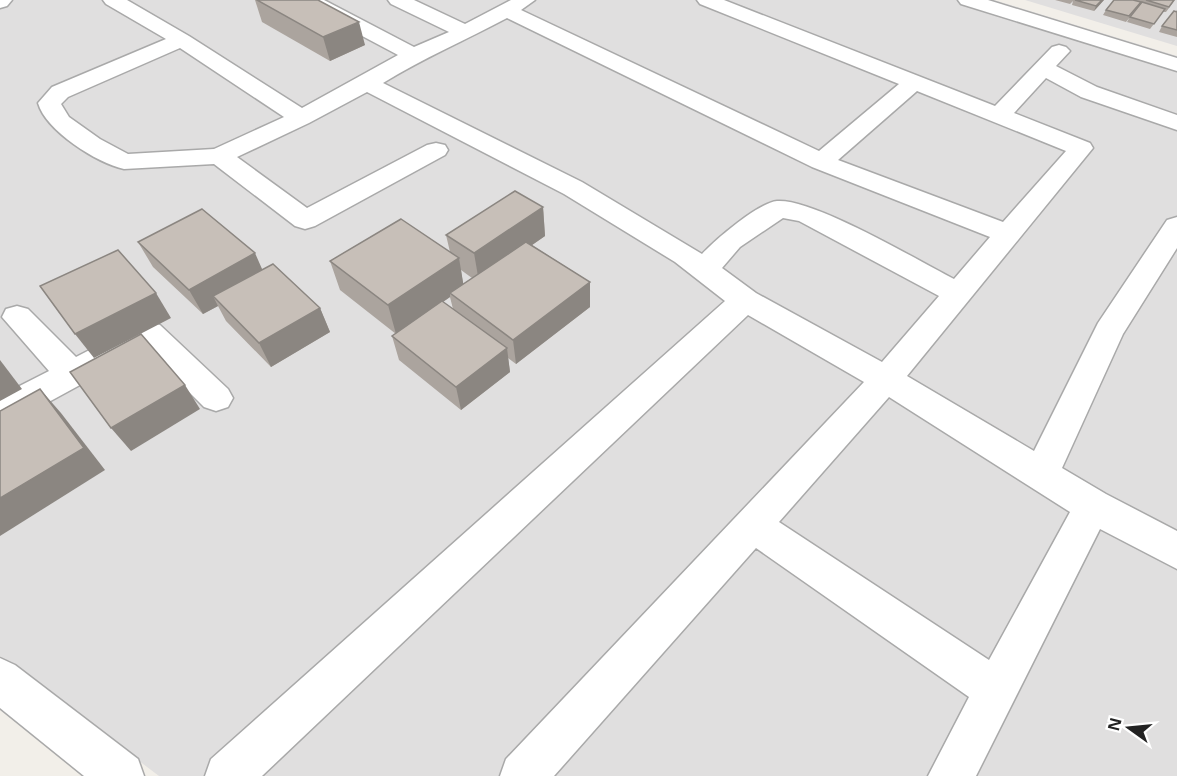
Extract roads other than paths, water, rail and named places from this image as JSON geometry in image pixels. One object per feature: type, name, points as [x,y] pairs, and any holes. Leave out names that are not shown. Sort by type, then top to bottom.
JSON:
[{"type":"street","points":[[113,0],[182,40],[301,118]]},
{"type":"street","points":[[309,0],[414,54]]},
{"type":"street","points":[[398,0],[466,32]]},
{"type":"street","points":[[523,776],[886,379],[1081,148],[707,0]]},
{"type":"street","points":[[971,0],[1177,64]]},
{"type":"street","points":[[1009,0],[1177,51]]},
{"type":"street","points":[[182,40],[60,92],[49,103],[51,109],[61,122],[91,144],[124,162],[219,156],[301,118],[367,83],[414,54],[466,32],[516,5],[821,162],[1009,234]]},
{"type":"street","points":[[999,115],[1076,32]]},
{"type":"street","points":[[1043,68],[1089,92],[1177,123]]},
{"type":"street","points":[[821,162],[914,82]]},
{"type":"street","points":[[367,83],[573,188],[685,255],[745,300],[886,379],[1093,506],[1177,551]]},
{"type":"street","points":[[219,156],[295,226],[436,150]]},
{"type":"street","points":[[704,270],[730,241],[778,209],[806,214],[958,294]]},
{"type":"street","points":[[1041,474],[1109,330],[1177,226]]},
{"type":"street","points":[[228,776],[745,300]]},
{"type":"street","points":[[17,316],[72,374]]},
{"type":"street","points":[[0,412],[149,333],[216,398]]},
{"type":"street","points":[[951,776],[1093,506]]},
{"type":"street","points":[[753,525],[996,690]]},
{"type":"street","points":[[0,680],[121,776]]}]
